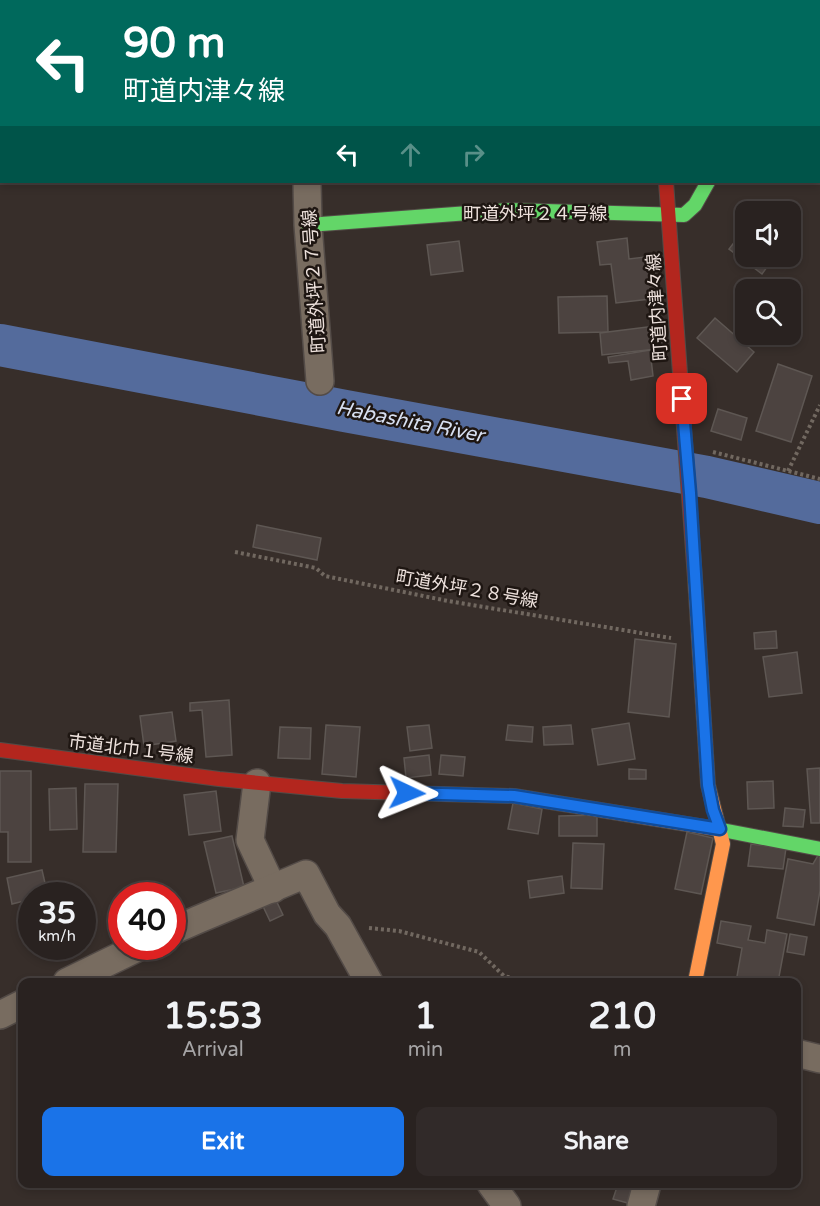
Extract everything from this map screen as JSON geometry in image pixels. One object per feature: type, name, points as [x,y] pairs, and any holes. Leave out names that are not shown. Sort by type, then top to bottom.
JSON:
[{"type":"street","name":"町道外坪２７号線","points":[[307,183],[320,381]]},
{"type":"street","name":"町道内津々線","points":[[666,183],[690,493],[708,785],[723,844],[696,978]]},
{"type":"street","name":"町道外坪２４号線","points":[[308,225],[509,210],[684,215],[696,205],[707,183]]},
{"type":"street","name":"市道北巾１号線","points":[[0,750],[257,783],[342,791],[514,796],[720,829]]},
{"type":"street","points":[[257,783],[250,840],[273,889]]},
{"type":"street","points":[[720,829],[820,849]]},
{"type":"street","points":[[186,925],[306,874],[327,914],[338,926],[367,978]]},
{"type":"street","points":[[75,978],[112,960]]},
{"type":"street","points":[[0,1015],[18,1006]]},
{"type":"street","points":[[801,1054],[820,1059]]},
{"type":"street","points":[[494,1188],[507,1206]]},
{"type":"street","points":[[641,1206],[645,1188]]},
{"type":"path","points":[[788,471],[820,405]]},
{"type":"path","points":[[686,449],[820,479]]},
{"type":"path","name":"町道外坪２８号線","points":[[235,552],[316,568],[325,576],[448,601],[699,642]]},
{"type":"path","points":[[338,926],[399,931],[479,952],[504,976],[512,978]]},
{"type":"building","points":[[627,238],[629,259],[653,256],[659,298],[616,303],[611,264],[600,265],[597,242]]},
{"type":"building","points":[[459,241],[463,271],[431,275],[427,245]]},
{"type":"building","points":[[735,241],[735,254],[729,249]]},
{"type":"building","points":[[753,267],[767,267],[762,274]]},
{"type":"building","points":[[607,296],[608,332],[559,333],[558,297]]},
{"type":"building","points":[[715,318],[735,335],[735,345],[746,345],[754,352],[737,372],[697,338]]},
{"type":"building","points":[[663,325],[666,348],[602,355],[600,333]]},
{"type":"building","points":[[650,350],[653,376],[631,380],[628,361],[609,363],[608,357]]},
{"type":"building","points":[[778,364],[812,376],[791,442],[756,431]]},
{"type":"building","points":[[718,409],[747,418],[741,440],[711,431]]},
{"type":"building","points":[[257,525],[321,538],[317,560],[253,547]]},
{"type":"building","points":[[776,631],[777,648],[755,649],[754,633]]},
{"type":"building","points":[[635,639],[676,644],[669,717],[628,712]]},
{"type":"building","points":[[797,652],[802,693],[769,697],[763,657]]},
{"type":"building","points":[[229,700],[232,755],[206,757],[202,710],[190,711],[190,703]]},
{"type":"building","points":[[172,712],[176,741],[144,746],[140,716]]},
{"type":"building","points":[[629,723],[635,759],[598,765],[592,729]]},
{"type":"building","points":[[326,725],[360,727],[356,777],[322,774]]},
{"type":"building","points":[[429,725],[432,748],[410,751],[407,727]]},
{"type":"building","points":[[508,725],[533,727],[532,742],[506,740]]},
{"type":"building","points":[[571,725],[573,744],[544,745],[543,727]]},
{"type":"building","points":[[280,727],[311,728],[310,759],[278,758]]},
{"type":"building","points":[[429,755],[431,775],[406,778],[404,758]]},
{"type":"building","points":[[441,755],[465,757],[463,776],[439,774]]},
{"type":"building","points":[[820,768],[820,823],[811,823],[807,769]]},
{"type":"building","points":[[629,769],[646,770],[646,779],[629,779]]},
{"type":"building","points":[[0,771],[31,771],[31,862],[8,862],[8,832],[0,832]]},
{"type":"building","points":[[773,781],[774,808],[748,809],[747,782]]},
{"type":"building","points":[[85,784],[118,784],[116,852],[83,852]]},
{"type":"building","points":[[76,788],[77,829],[50,830],[49,789]]},
{"type":"building","points":[[216,791],[221,831],[189,835],[184,795]]},
{"type":"building","points":[[513,803],[542,809],[538,834],[508,829]]},
{"type":"building","points":[[785,808],[805,810],[803,827],[783,826]]},
{"type":"building","points":[[597,815],[597,836],[559,836],[559,816]]},
{"type":"building","points":[[687,832],[713,838],[701,894],[675,889]]},
{"type":"building","points":[[232,836],[244,887],[216,893],[204,842]]},
{"type":"building","points":[[573,843],[604,844],[602,889],[571,888]]},
{"type":"building","points":[[751,844],[786,848],[783,869],[748,866]]},
{"type":"building","points":[[820,852],[820,891],[814,925],[777,918],[788,859],[813,864]]},
{"type":"building","points":[[42,870],[45,882],[18,882],[18,902],[12,904],[7,878]]},
{"type":"building","points":[[562,876],[564,893],[530,898],[528,881]]},
{"type":"building","points":[[274,896],[283,915],[270,921],[261,902]]},
{"type":"building","points":[[721,921],[751,926],[748,940],[765,943],[767,930],[787,934],[779,978],[737,978],[742,948],[717,943]]},
{"type":"building","points":[[790,934],[807,937],[804,955],[787,952]]},
{"type":"building","points":[[617,1188],[639,1188],[635,1205],[613,1199]]},
{"type":"waterway","name":"Habashita River","points":[[0,345],[707,477],[820,503]]},
{"type":"traffic: fast","points":[[308,225],[509,210],[684,215],[695,205],[707,183]]},
{"type":"traffic: fast","points":[[717,829],[820,849]]},
{"type":"traffic: slow","points":[[695,578],[708,785],[723,844],[696,978]]},
{"type":"traffic: slow","points":[[406,793],[514,796],[717,829]]},
{"type":"traffic: jam","points":[[666,183],[695,578]]},
{"type":"traffic: jam","points":[[0,750],[219,779],[342,791],[406,793]]},
{"type":"route","points":[[407,793],[514,796],[720,829],[708,785],[682,399]]}]
